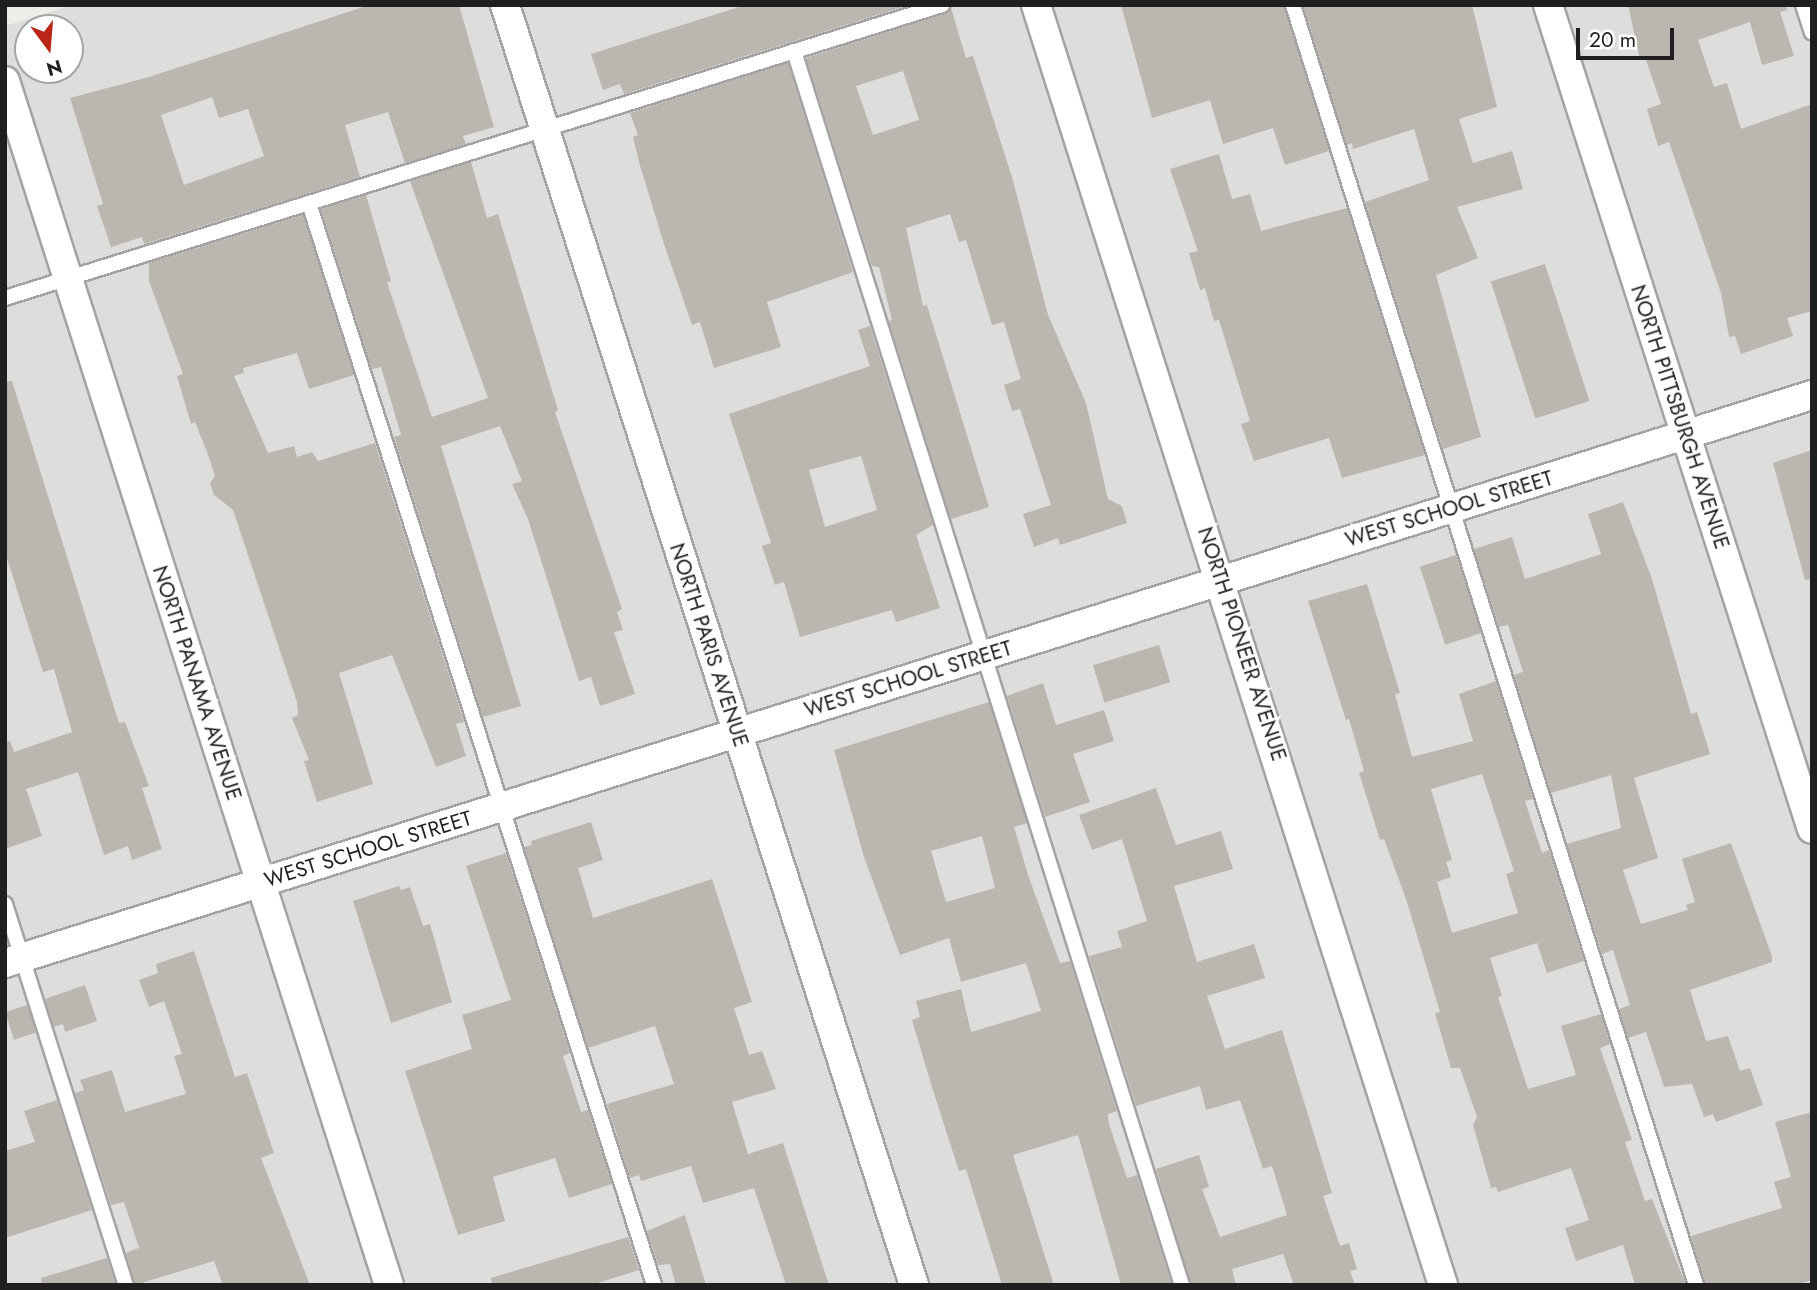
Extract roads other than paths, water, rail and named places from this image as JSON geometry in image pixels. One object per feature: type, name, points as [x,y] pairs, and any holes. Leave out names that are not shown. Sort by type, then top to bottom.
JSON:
[{"type":"street","name":"NORTH PARIS AVENUE","points":[[505,5],[914,1285]]},
{"type":"street","name":"NORTH PIONEER AVENUE","points":[[1036,5],[1222,580],[1443,1285]]},
{"type":"street","name":"NORTH PITTSBURGH AVENUE","points":[[1548,5],[1812,830]]},
{"type":"street","name":"NORTH PANAMA AVENUE","points":[[5,80],[389,1285]]},
{"type":"street","name":"WEST SCHOOL STREET","points":[[14,961],[1812,395]]},
{"type":"lane","points":[[5,298],[942,5]]},
{"type":"lane","points":[[1293,5],[1696,1285]]},
{"type":"lane","points":[[1803,5],[1812,33]]},
{"type":"lane","points":[[794,51],[981,656],[1182,1285]]},
{"type":"lane","points":[[309,203],[654,1285]]},
{"type":"lane","points":[[5,904],[14,961],[127,1285]]}]
